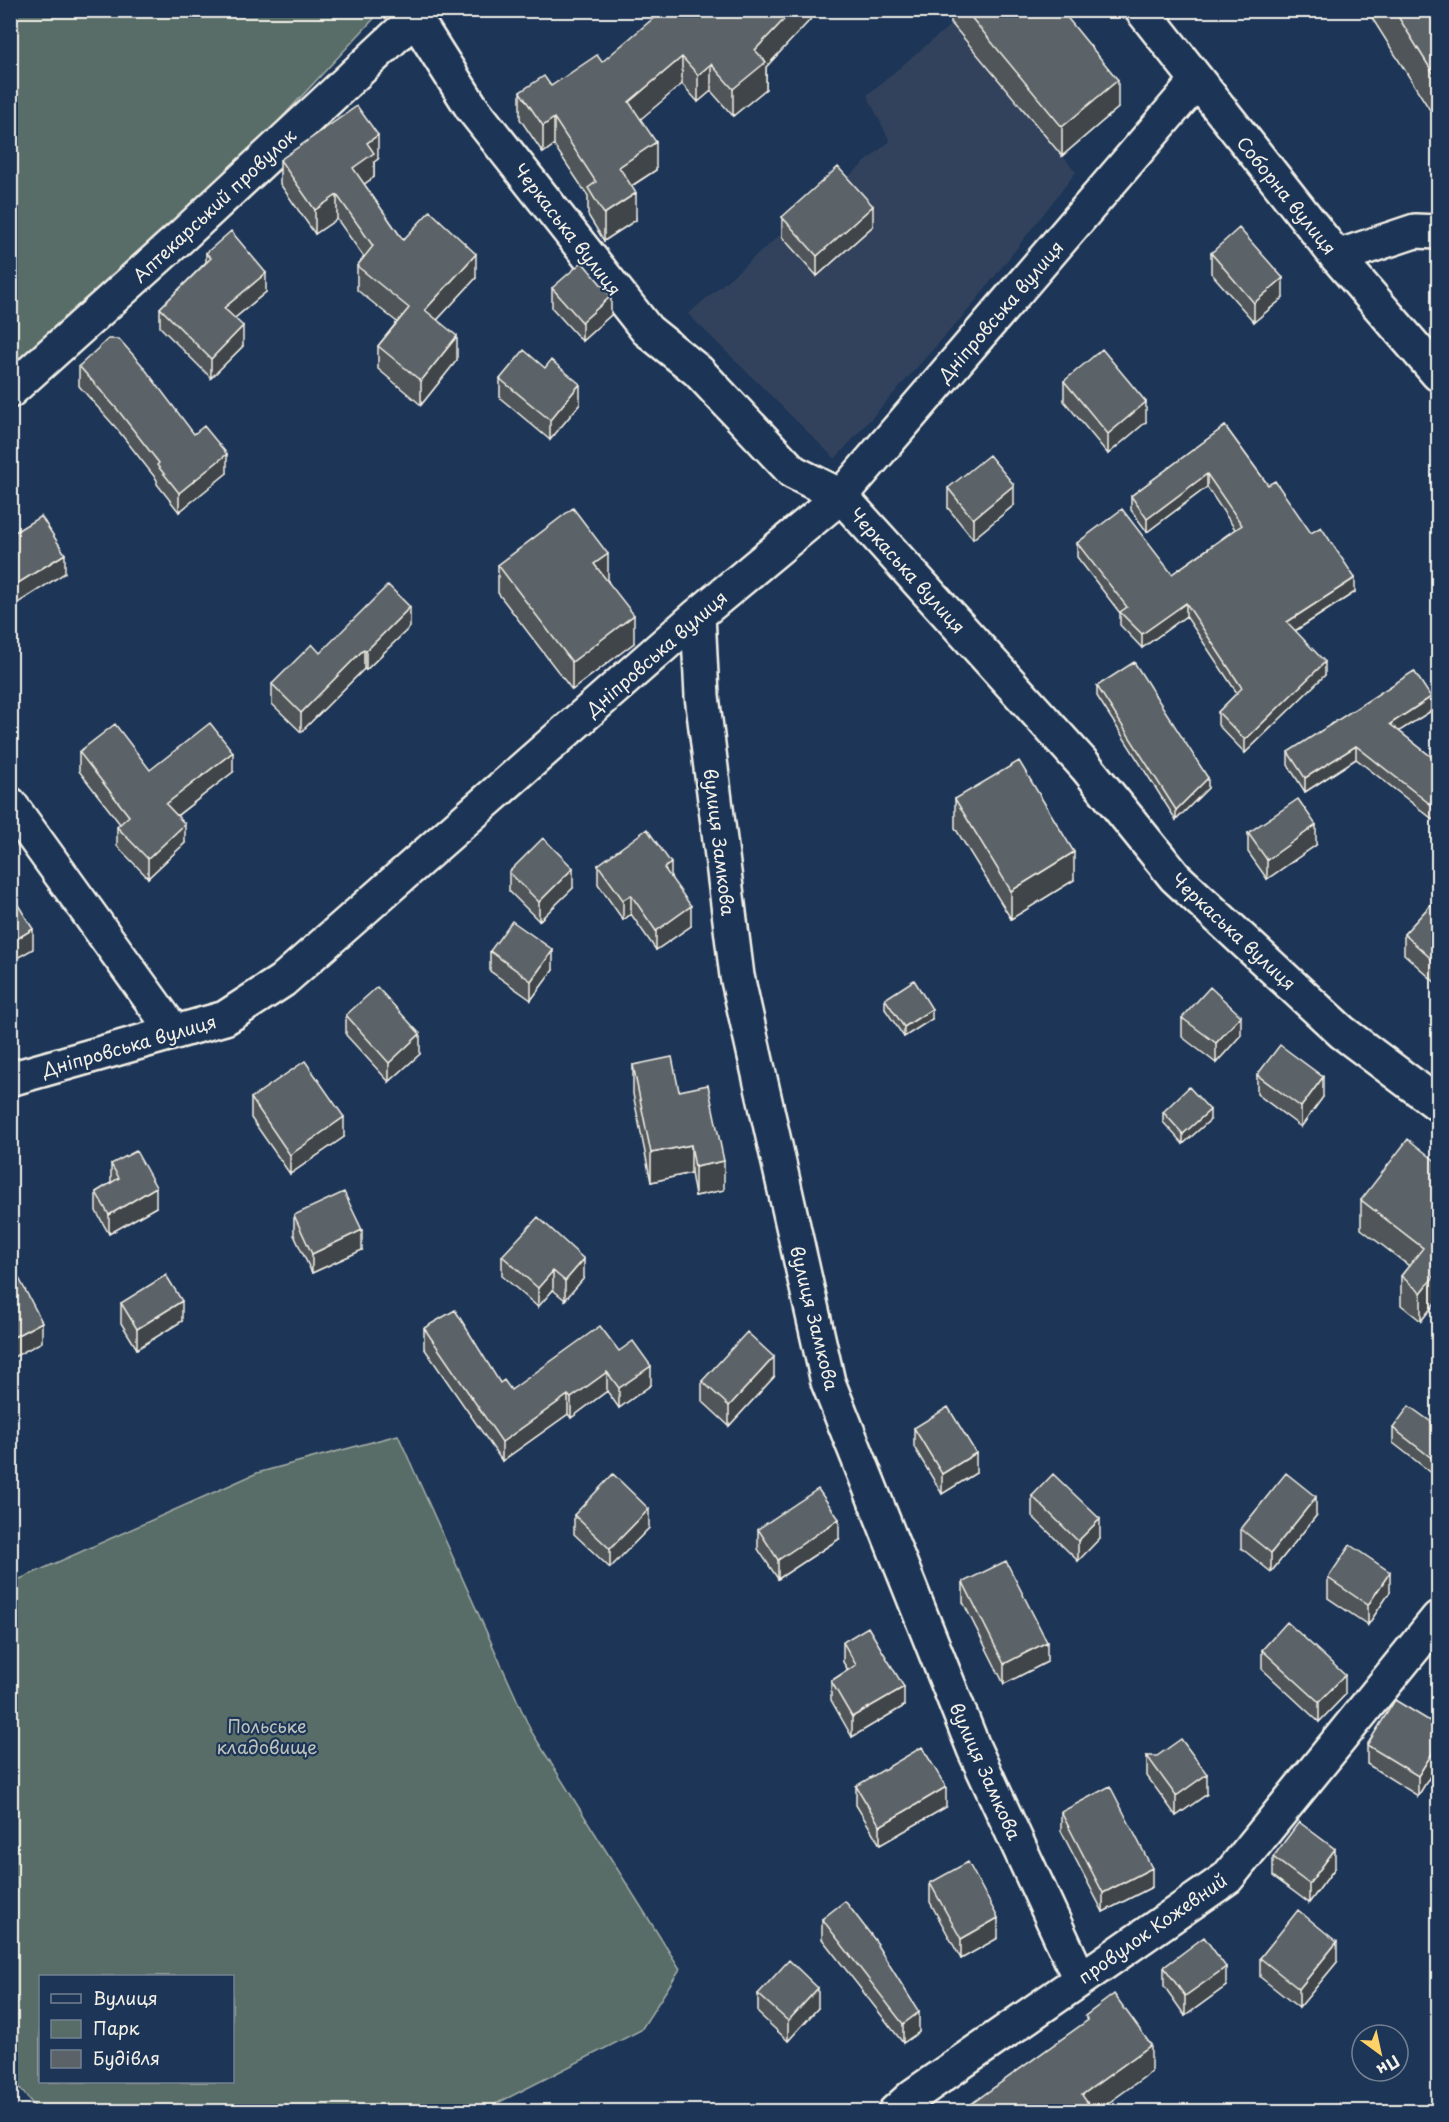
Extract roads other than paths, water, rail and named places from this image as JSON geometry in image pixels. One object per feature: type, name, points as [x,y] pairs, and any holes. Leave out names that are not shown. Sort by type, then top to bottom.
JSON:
[{"type":"street","name":"Соборна вулиця","points":[[1142,10],[1337,257],[1438,374]]},
{"type":"street","name":"Аптекарський провулок","points":[[10,391],[182,236],[414,14]]},
{"type":"street","name":"Черкаська вулиця","points":[[414,14],[472,108],[647,330],[698,371],[793,472],[841,496],[1087,768],[1175,878],[1342,1032],[1438,1104]]},
{"type":"street","name":"Дніпровська вулиця","points":[[10,1078],[225,1018],[282,981],[698,615],[841,496],[1197,81]]},
{"type":"street","points":[[1337,257],[1415,231],[1438,232]]},
{"type":"street","name":"вулиця Замкова","points":[[698,615],[702,696],[737,976],[828,1382],[974,1749],[1080,1979]]},
{"type":"street","points":[[10,804],[174,1032]]},
{"type":"street","name":"провулок Кожевний","points":[[894,2112],[914,2095],[1227,1878],[1438,1618]]},
{"type":"park label","name":"Польське кладовище","points":[[267,1735]]}]
